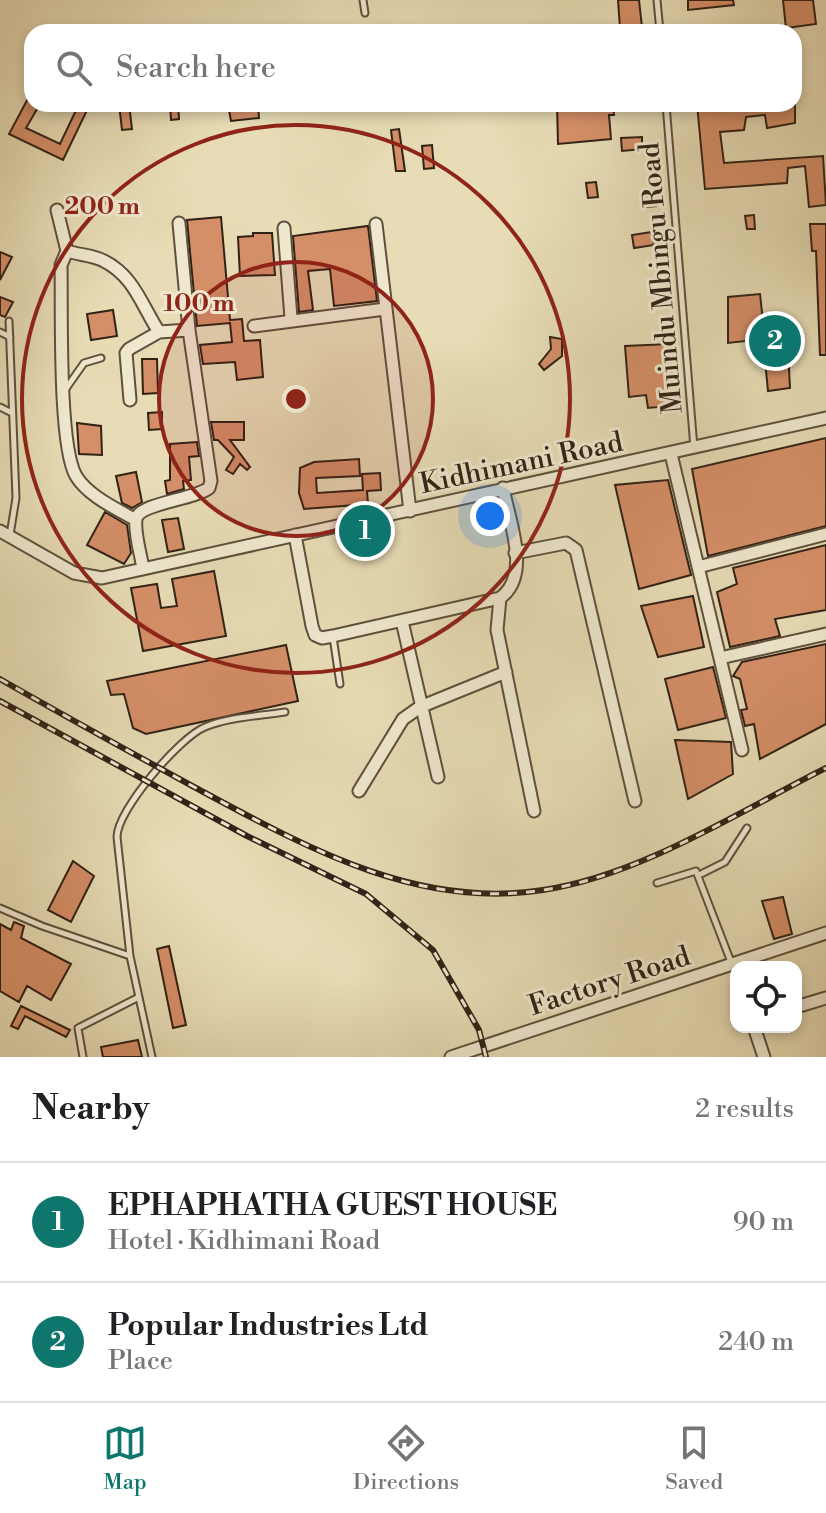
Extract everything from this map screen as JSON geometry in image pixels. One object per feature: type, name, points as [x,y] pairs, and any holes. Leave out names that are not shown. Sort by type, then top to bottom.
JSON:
[{"type":"street","points":[[57,210],[67,251],[61,265],[64,391],[74,473],[88,489],[136,520]]},
{"type":"street","points":[[143,569],[136,520],[139,512],[148,506],[190,499],[210,485],[189,330],[179,223]]},
{"type":"street","points":[[376,224],[410,511]]},
{"type":"street","points":[[284,228],[291,318]]},
{"type":"street","points":[[67,251],[104,261],[136,287],[159,332]]},
{"type":"street","points":[[254,326],[291,318],[385,309]]},
{"type":"street","points":[[130,400],[126,353],[135,343],[159,332],[189,330]]},
{"type":"street","name":"Kidhimani Road","points":[[5,533],[74,573],[102,578],[826,418]]},
{"type":"street","points":[[671,454],[742,750]]},
{"type":"street","points":[[295,535],[315,635],[322,638],[402,621],[500,598],[517,580],[503,488]]},
{"type":"street","points":[[698,567],[826,534]]},
{"type":"street","points":[[515,553],[566,543],[576,550],[635,801]]},
{"type":"street","points":[[500,598],[497,630],[534,811]]},
{"type":"street","points":[[402,621],[438,777]]},
{"type":"street","points":[[720,658],[826,634]]},
{"type":"street","points":[[359,791],[403,719],[420,707],[506,672]]},
{"type":"street","name":"Factory Road","points":[[756,961],[826,933]]},
{"type":"street","name":"Factory Road","points":[[451,1057],[730,971]]},
{"type":"street","points":[[802,1005],[826,998]]},
{"type":"street","points":[[756,1033],[764,1057]]},
{"type":"lane","points":[[363,0],[365,13]]},
{"type":"lane","points":[[657,0],[659,24]]},
{"type":"lane","name":"Muindu Mbingu Road","points":[[667,112],[694,449]]},
{"type":"lane","points":[[5,533],[16,498],[9,321]]},
{"type":"lane","points":[[0,332],[10,337]]},
{"type":"lane","points":[[64,391],[84,363],[101,358]]},
{"type":"lane","points":[[0,407],[13,414]]},
{"type":"lane","points":[[333,636],[340,684]]},
{"type":"lane","points":[[152,1057],[130,956],[117,837],[124,812],[194,732],[223,721],[285,712]]},
{"type":"lane","points":[[699,875],[725,862],[747,828]]},
{"type":"lane","points":[[657,883],[693,871],[699,875],[731,961]]},
{"type":"lane","points":[[0,908],[130,956]]},
{"type":"lane","points":[[83,1057],[78,1028],[137,998]]},
{"type":"building","points":[[618,0],[639,0],[642,24],[620,24]]},
{"type":"building","points":[[688,0],[733,0],[734,5],[688,10]]},
{"type":"building","points":[[783,0],[813,0],[816,24],[786,24]]},
{"type":"building","points":[[24,106],[24,112],[35,112],[26,128],[60,144],[75,112],[86,112],[63,160],[9,134]]},
{"type":"building","points":[[120,112],[130,112],[132,129],[122,130]]},
{"type":"building","points":[[170,112],[179,112],[179,119],[171,120]]},
{"type":"building","points":[[229,112],[259,112],[259,118],[231,121]]},
{"type":"building","points":[[557,112],[614,112],[614,115],[609,115],[611,139],[558,144]]},
{"type":"building","points":[[698,112],[795,112],[795,123],[767,128],[765,115],[746,117],[744,130],[720,132],[724,163],[823,156],[826,205],[809,207],[805,166],[788,168],[787,183],[705,189]]},
{"type":"building","points":[[399,129],[405,171],[396,171],[391,130]]},
{"type":"building","points":[[642,137],[642,149],[622,151],[621,138]]},
{"type":"building","points":[[432,145],[434,168],[424,169],[422,146]]},
{"type":"building","points":[[596,182],[598,197],[588,198],[586,183]]},
{"type":"building","points":[[655,191],[656,206],[647,207],[646,192]]},
{"type":"building","points":[[754,215],[755,229],[747,229],[745,216]]},
{"type":"building","points":[[221,217],[230,320],[242,319],[244,341],[260,340],[263,377],[237,380],[235,362],[203,364],[200,345],[232,342],[230,323],[197,326],[187,220]]},
{"type":"building","points":[[810,224],[826,224],[826,355],[820,355],[816,251],[812,251]]},
{"type":"building","points":[[368,226],[377,301],[334,306],[330,269],[308,271],[313,310],[299,312],[293,236]]},
{"type":"building","points":[[652,232],[654,245],[634,248],[632,235]]},
{"type":"building","points":[[253,233],[272,233],[275,275],[240,276],[238,237],[253,236]]},
{"type":"building","points":[[0,252],[12,257],[0,280]]},
{"type":"building","points":[[760,294],[764,331],[787,329],[790,388],[768,391],[763,339],[728,343],[728,297]]},
{"type":"building","points":[[0,297],[13,302],[5,317],[0,315]]},
{"type":"building","points":[[113,310],[117,336],[91,340],[87,314]]},
{"type":"building","points":[[550,337],[562,339],[562,356],[544,370],[539,364],[551,349]]},
{"type":"building","points":[[670,344],[672,379],[678,405],[648,408],[646,395],[629,397],[625,346]]},
{"type":"building","points":[[142,359],[157,359],[158,393],[143,394]]},
{"type":"building","points":[[162,412],[162,429],[149,430],[148,413]]},
{"type":"building","points":[[211,422],[244,422],[244,440],[230,440],[250,467],[247,470],[240,464],[233,474],[226,470],[234,457],[218,440],[214,440]]},
{"type":"building","points":[[77,423],[101,426],[102,455],[79,454]]},
{"type":"building","points":[[826,438],[826,526],[708,556],[692,469]]},
{"type":"building","points":[[197,442],[199,456],[189,457],[191,480],[183,481],[184,489],[167,494],[165,481],[170,480],[170,444]]},
{"type":"building","points":[[359,459],[360,476],[316,478],[317,493],[363,490],[362,474],[380,473],[381,490],[367,491],[368,504],[304,509],[299,493],[300,468],[314,462]]},
{"type":"building","points":[[136,472],[142,502],[132,508],[122,503],[116,476]]},
{"type":"building","points":[[668,480],[691,575],[639,589],[615,485]]},
{"type":"building","points":[[105,512],[127,525],[131,553],[124,564],[87,545]]},
{"type":"building","points":[[178,518],[184,549],[168,552],[162,520]]},
{"type":"building","points":[[826,545],[826,610],[775,619],[780,636],[730,647],[717,592],[737,584],[733,568]]},
{"type":"building","points":[[214,571],[226,636],[143,651],[131,588],[157,584],[161,608],[177,606],[172,579]]},
{"type":"building","points":[[693,596],[704,647],[658,657],[641,606]]},
{"type":"building","points":[[826,644],[826,724],[760,759],[754,724],[745,726],[741,710],[747,709],[740,679],[733,676],[742,662]]},
{"type":"building","points":[[286,645],[298,701],[146,734],[133,728],[124,694],[111,695],[107,681]]},
{"type":"building","points":[[713,667],[726,718],[678,730],[665,679]]},
{"type":"building","points":[[675,740],[731,742],[733,774],[688,799]]},
{"type":"building","points":[[73,861],[94,876],[71,922],[48,910]]},
{"type":"building","points":[[783,897],[792,934],[774,939],[762,901]]},
{"type":"building","points":[[14,922],[24,926],[21,938],[71,964],[51,1000],[27,986],[19,1002],[0,991],[0,924],[11,930]]},
{"type":"building","points":[[169,946],[186,1025],[173,1028],[157,949]]},
{"type":"building","points":[[21,1006],[70,1030],[66,1037],[25,1016],[18,1029],[11,1026]]},
{"type":"building","points":[[138,1040],[142,1057],[103,1057],[101,1047]]},
{"type":"railway","points":[[0,679],[196,788],[320,851],[406,882],[450,891],[496,894],[543,890],[616,871],[689,840],[826,768]]},
{"type":"railway","points":[[0,701],[247,836],[366,894],[433,950],[479,1030],[486,1057]]},
{"type":"place","name":"Popular Industries Ltd","points":[[775,341]]},
{"type":"place","name":"EPHAPHATHA GUEST HOUSE","points":[[365,531]]}]
